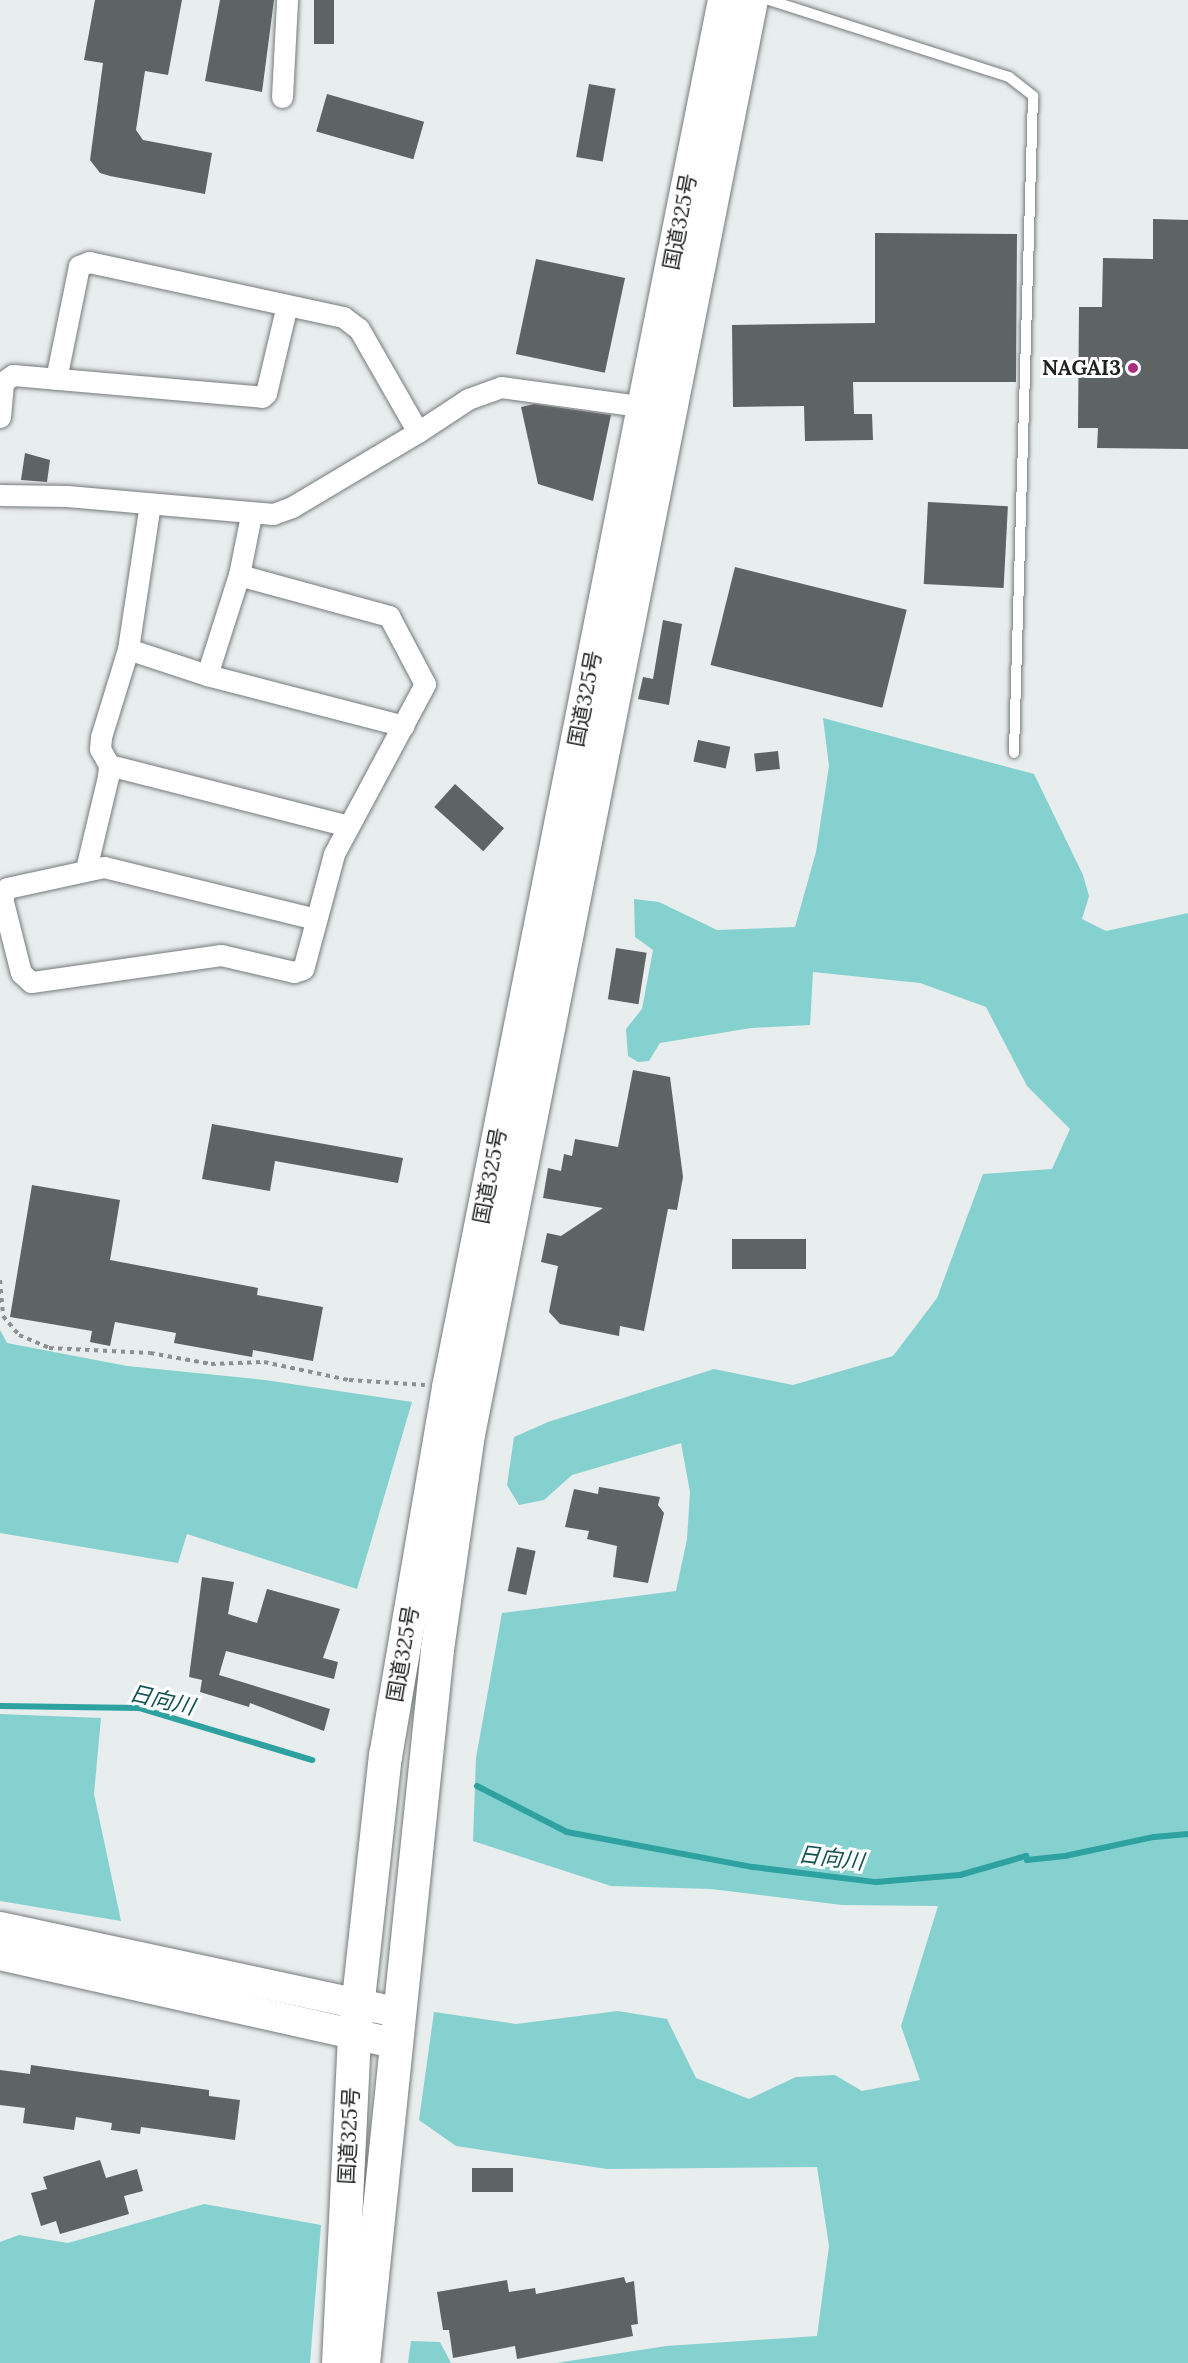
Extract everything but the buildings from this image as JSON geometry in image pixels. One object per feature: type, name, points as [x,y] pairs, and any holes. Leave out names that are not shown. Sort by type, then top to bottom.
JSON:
[{"type":"highway","name":"国道325号","points":[[363,2363],[436,1649],[468,1434],[656,408],[724,0]]},
{"type":"highway","name":"国道325号","points":[[338,2363],[355,2020],[385,1756],[448,1387],[656,408],[751,0]]},
{"type":"street","points":[[282,97],[287,0]]},
{"type":"street","points":[[56,380],[82,262],[352,321],[418,432]]},
{"type":"street","points":[[0,417],[6,377],[262,397],[266,393],[287,305]]},
{"type":"street","points":[[0,495],[67,496],[250,515],[273,514],[292,507],[418,432],[468,399],[501,387],[656,408]]},
{"type":"street","points":[[86,869],[109,765],[100,749],[101,737],[128,649],[150,504]]},
{"type":"street","points":[[207,675],[239,575],[250,515]]},
{"type":"street","points":[[239,575],[388,616],[425,684],[334,854],[304,966],[299,972],[221,955],[31,982],[24,980],[3,892],[86,869],[110,868],[316,919]]},
{"type":"street","points":[[128,649],[207,675],[404,726]]},
{"type":"street","points":[[109,765],[348,826]]},
{"type":"street","points":[[0,1927],[355,2020]]},
{"type":"street","points":[[0,1956],[396,2027]]},
{"type":"lane","points":[[769,0],[1009,77],[1033,96],[1014,753]]},
{"type":"path","points":[[0,1280],[3,1316],[19,1335],[49,1348],[150,1353],[211,1364],[264,1362],[349,1380],[448,1387]]},
{"type":"shaded area","points":[[823,718],[1034,774],[1083,875],[1089,896],[1082,919],[1106,931],[1188,913],[1188,2363],[556,2363],[666,2346],[817,2336],[829,2246],[817,2167],[607,2169],[456,2146],[419,2120],[434,2012],[516,2024],[618,2011],[667,2019],[696,2078],[749,2099],[796,2077],[835,2075],[862,2091],[920,2080],[901,2026],[938,1906],[842,1905],[711,1889],[611,1886],[473,1841],[476,1758],[502,1613],[676,1591],[687,1539],[690,1492],[681,1443],[572,1475],[544,1500],[519,1505],[507,1485],[514,1437],[548,1422],[714,1369],[793,1385],[893,1356],[937,1298],[983,1174],[1052,1169],[1070,1129],[1027,1086],[986,1007],[920,983],[813,972],[810,1025],[751,1028],[660,1043],[649,1061],[638,1062],[628,1056],[626,1029],[642,1009],[653,950],[635,937],[634,899],[659,902],[717,930],[795,927],[816,852],[829,766]]},
{"type":"shaded area","points":[[0,1330],[7,1343],[127,1366],[265,1380],[412,1402],[357,1589],[187,1534],[178,1563],[0,1533]]},
{"type":"shaded area","points":[[0,1714],[101,1718],[94,1794],[121,1921],[0,1901]]},
{"type":"shaded area","points":[[204,2204],[321,2225],[310,2363],[0,2363],[0,2242],[19,2235],[68,2243]]},
{"type":"shaded area","points":[[411,2341],[440,2342],[451,2363],[408,2363]]},
{"type":"waterway","name":"日向川","points":[[0,1706],[139,1708],[312,1760]]},
{"type":"waterway","name":"日向川","points":[[477,1786],[567,1832],[753,1867],[876,1882],[960,1875],[1026,1856],[1027,1860],[1065,1856],[1154,1837],[1188,1834]]},
{"type":"place","name":"NAGAI3","points":[[1133,368]]}]
